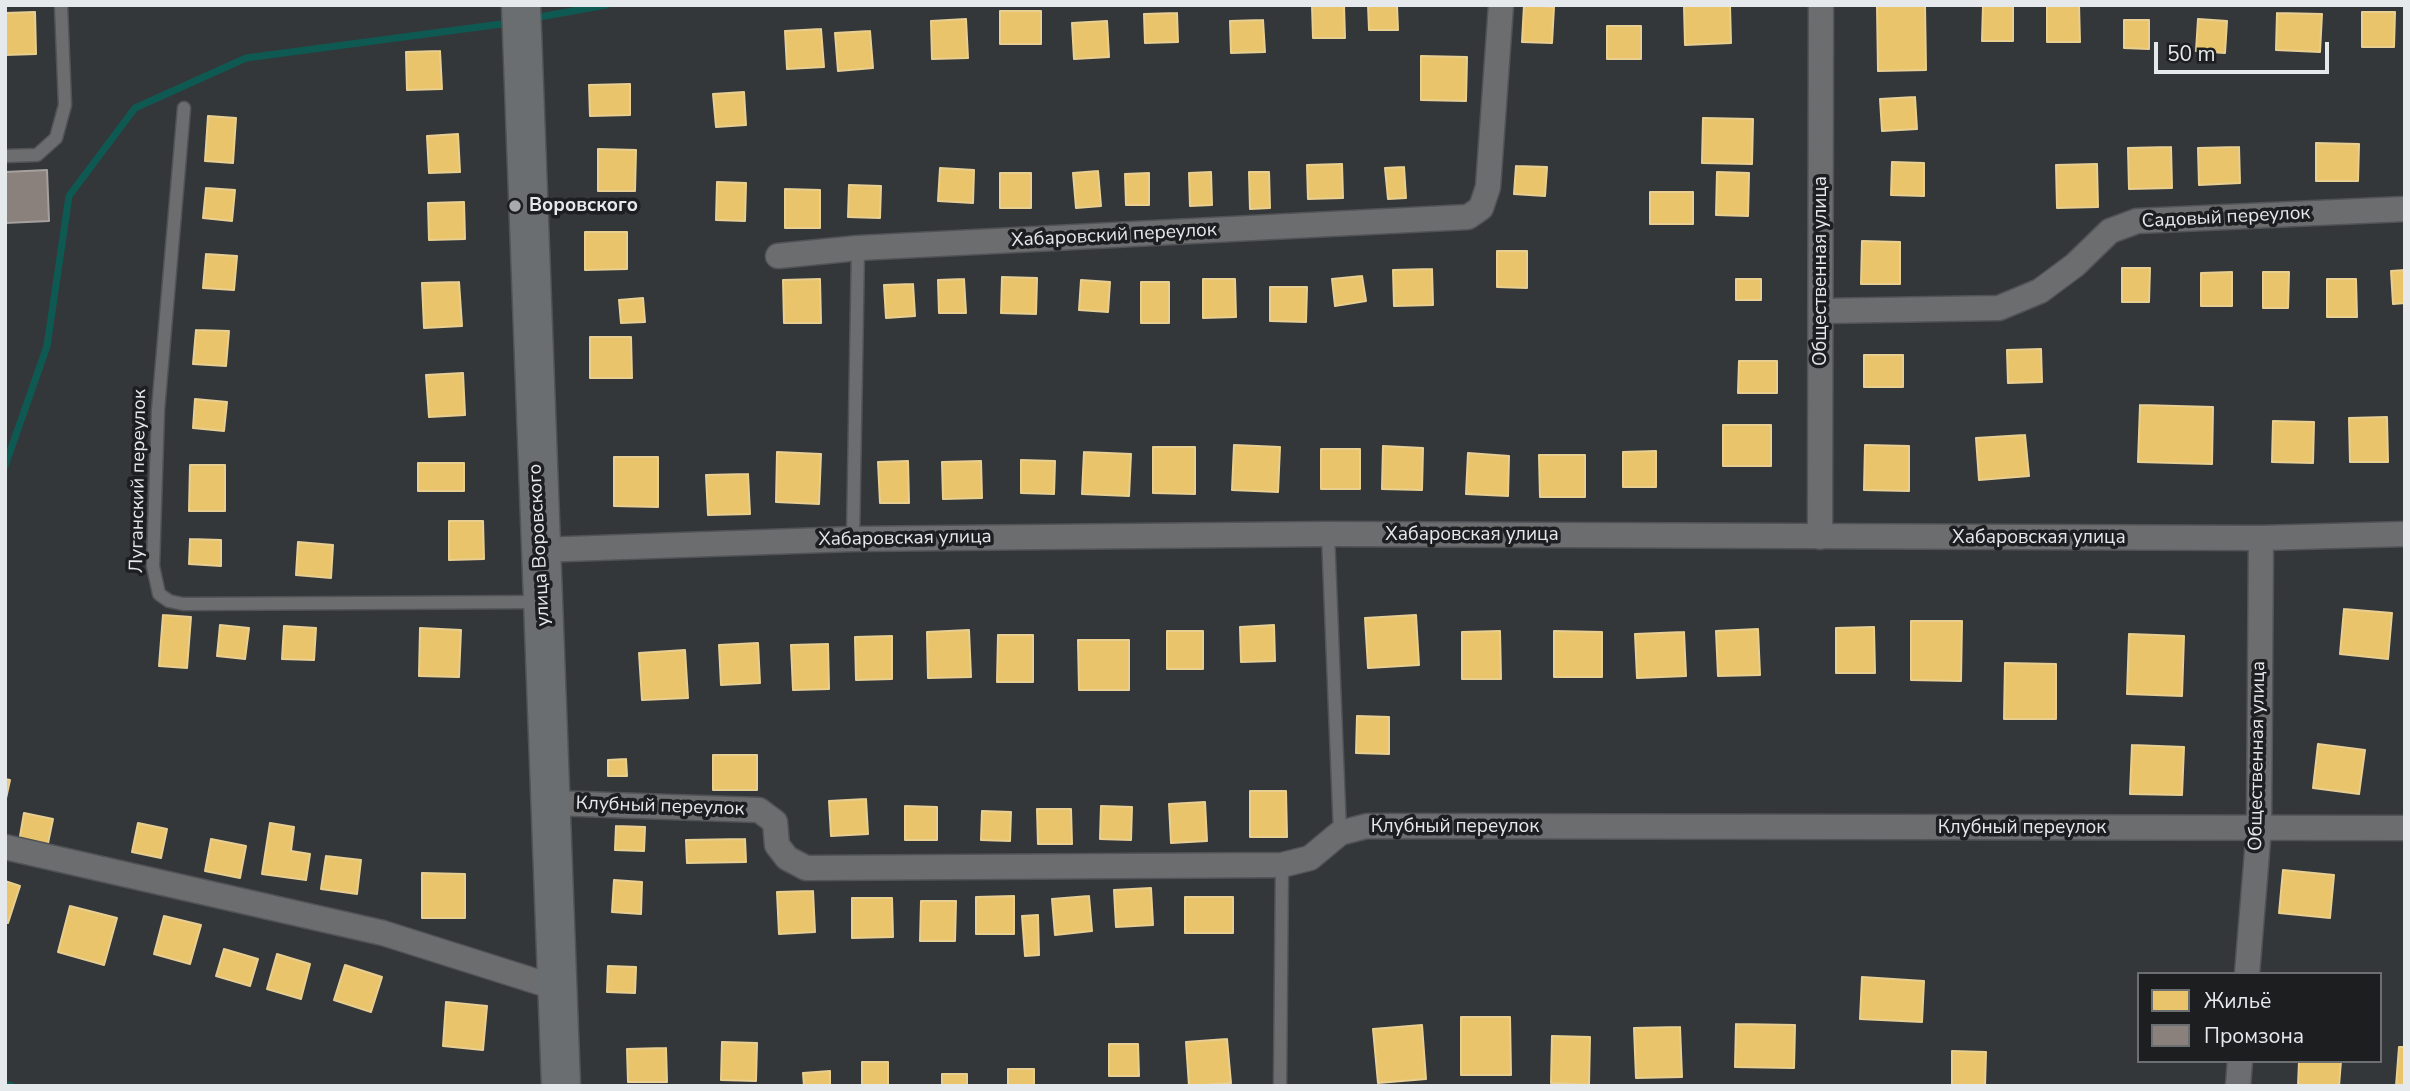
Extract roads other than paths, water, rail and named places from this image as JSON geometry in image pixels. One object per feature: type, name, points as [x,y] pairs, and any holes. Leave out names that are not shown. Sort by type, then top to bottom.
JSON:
[{"type":"main road","name":"улица Воровского","points":[[523,21],[539,550],[561,1086]]},
{"type":"street","name":"Хабаровский переулок","points":[[778,256],[858,248],[1451,220],[1468,217],[1480,208],[1488,187],[1501,5]]},
{"type":"street","name":"Общественная улица","points":[[1820,537],[1821,5]]},
{"type":"street","name":"Садовый переулок","points":[[1822,311],[1999,308],[2040,291],[2076,265],[2110,231],[2137,221],[2405,209]]},
{"type":"street","name":"Хабаровская улица","points":[[539,550],[853,539],[1328,534],[2261,538],[2405,534]]},
{"type":"street","name":"Общественная улица","points":[[2247,972],[2259,828],[2261,538]]},
{"type":"street","name":"Клубный переулок","points":[[551,803],[759,810],[775,822],[777,845],[787,858],[806,868],[1282,865],[1310,858],[1340,833],[1367,826],[2405,828]]},
{"type":"street","points":[[5,847],[383,933],[557,988]]},
{"type":"street","points":[[2238,1086],[2240,1063]]},
{"type":"lane","points":[[5,156],[37,155],[56,138],[65,105],[61,5]]},
{"type":"lane","name":"Луганский переулок","points":[[184,108],[158,410],[153,566],[159,594],[169,601],[183,604],[543,602]]},
{"type":"lane","points":[[853,539],[858,248]]},
{"type":"lane","points":[[1328,534],[1340,833]]},
{"type":"lane","points":[[1280,1086],[1282,865]]},
{"type":"waterway","points":[[534,18],[606,5]]},
{"type":"waterway","points":[[5,466],[47,346],[69,196],[135,108],[246,58],[509,23]]},
{"type":"waterway","points":[[5,1084],[12,1086]]},
{"type":"place","name":"Воровского","points":[[515,206]]}]
